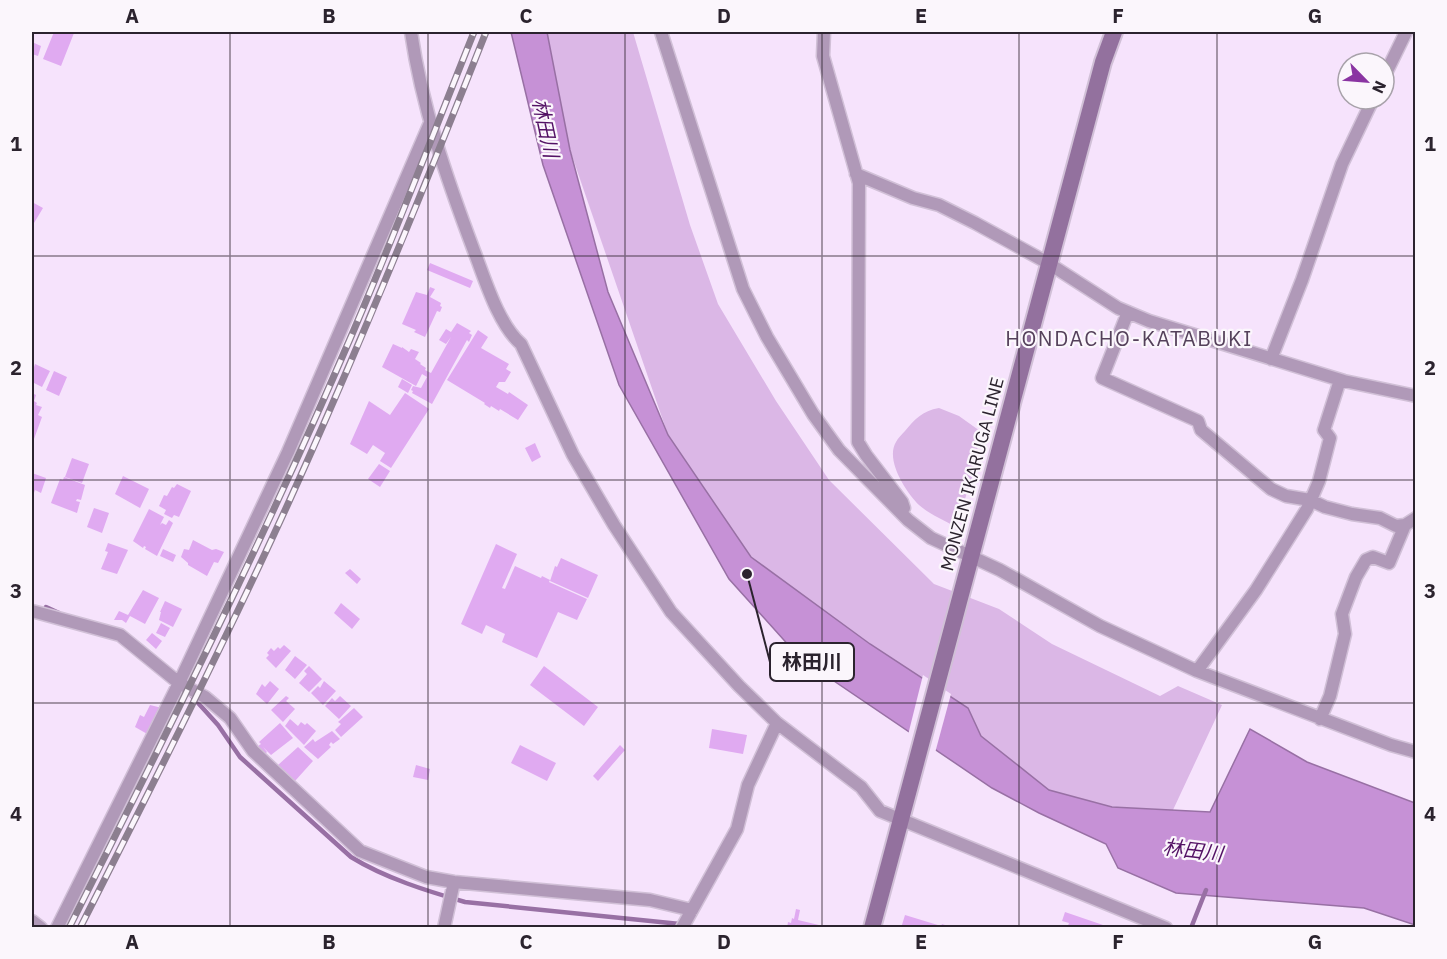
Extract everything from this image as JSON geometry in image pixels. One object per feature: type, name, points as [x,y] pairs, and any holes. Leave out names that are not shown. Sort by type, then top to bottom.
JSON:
[{"type":"main road","name":"MONZEN IKARUGA LINE","points":[[872,927],[1048,262],[1103,62],[1114,32]]},
{"type":"street","points":[[411,32],[430,123],[451,189],[488,290],[511,335],[521,344],[573,455],[608,515],[671,612],[777,723],[861,787],[880,811],[902,816],[1147,924],[1166,927]]},
{"type":"street","points":[[661,32],[743,289],[767,337],[813,414],[839,450],[908,520],[969,562],[1000,570],[1100,626],[1197,671],[1320,719],[1416,752]]},
{"type":"street","points":[[824,32],[823,56],[859,183],[858,442],[879,474],[902,502],[908,520]]},
{"type":"street","points":[[1396,52],[1406,32]]},
{"type":"street","points":[[1271,359],[1302,280],[1342,164],[1367,111]]},
{"type":"street","points":[[57,927],[179,683],[288,452],[430,123]]},
{"type":"street","points":[[856,174],[913,198],[939,205],[1048,262],[1118,308],[1149,321],[1340,380],[1416,396]]},
{"type":"street","points":[[1128,312],[1102,378],[1198,421],[1201,430],[1271,489],[1286,496],[1310,500],[1325,507],[1352,514],[1380,518],[1396,526],[1411,521]]},
{"type":"street","points":[[1197,671],[1256,590],[1310,500],[1319,481],[1330,438],[1324,430],[1340,380]]},
{"type":"street","points":[[1320,719],[1330,696],[1345,634],[1342,614],[1356,577],[1366,560],[1373,557],[1389,563],[1411,521]]},
{"type":"street","points":[[32,611],[120,635],[179,683],[205,697],[230,718],[253,751],[360,851],[426,877],[454,882],[650,900],[692,910]]},
{"type":"street","points":[[682,927],[737,829],[748,785],[777,723]]},
{"type":"street","points":[[444,927],[454,882]]},
{"type":"street","points":[[32,921],[41,927]]},
{"type":"shaded area","points":[[547,32],[633,32],[690,225],[718,304],[776,401],[829,480],[934,584],[999,609],[1052,644],[1160,696],[1178,686],[1222,705],[1173,810],[1112,807],[1049,790],[981,736],[968,708],[870,644],[751,557],[668,435],[570,150]]},
{"type":"shaded area","points":[[939,408],[959,416],[980,431],[974,471],[956,527],[919,505],[898,475],[893,458],[893,449],[900,436],[923,413]]},
{"type":"water","points":[[511,32],[547,32],[570,150],[608,292],[668,435],[751,557],[870,644],[968,708],[981,736],[1049,790],[1112,807],[1210,812],[1250,729],[1307,762],[1415,803],[1415,925],[1364,908],[1176,893],[1118,868],[1106,844],[992,788],[800,658],[729,579],[619,385],[543,165]]},
{"type":"pier","points":[[923,675],[951,694],[935,753],[908,735]]},
{"type":"building","points":[[54,32],[74,33],[61,66],[43,59]]},
{"type":"building","points":[[32,42],[41,46],[38,56],[32,54]]},
{"type":"building","points":[[32,202],[43,208],[34,223],[32,222]]},
{"type":"building","points":[[430,263],[473,281],[470,288],[427,270]]},
{"type":"building","points":[[430,287],[435,289],[430,297],[441,303],[442,307],[440,312],[437,311],[425,337],[402,324],[416,292],[427,295]]},
{"type":"building","points":[[457,323],[471,331],[469,333],[472,335],[469,342],[467,340],[432,404],[412,393],[411,390],[413,386],[421,388],[427,377],[422,374],[416,386],[382,367],[393,344],[409,352],[411,349],[419,352],[415,359],[431,373],[451,337],[446,344],[439,340],[446,329],[451,332]]},
{"type":"building","points":[[478,330],[488,337],[481,348],[509,364],[506,369],[511,372],[505,382],[499,382],[496,387],[508,394],[509,392],[528,405],[518,420],[500,409],[499,411],[491,406],[490,408],[447,380]]},
{"type":"building","points":[[35,364],[50,371],[42,387],[32,382]]},
{"type":"building","points":[[54,371],[67,377],[59,396],[46,390]]},
{"type":"building","points":[[402,379],[412,385],[408,393],[398,387]]},
{"type":"building","points":[[32,393],[36,395],[34,401],[36,405],[42,407],[38,415],[42,417],[34,439],[32,438]]},
{"type":"building","points":[[405,393],[429,409],[391,468],[380,461],[385,453],[373,445],[367,454],[350,444],[369,401],[390,415]]},
{"type":"building","points":[[535,443],[541,457],[532,462],[525,448]]},
{"type":"building","points":[[72,458],[89,464],[82,483],[65,477]]},
{"type":"building","points":[[379,464],[390,471],[380,487],[368,479]]},
{"type":"building","points":[[32,473],[46,478],[41,493],[35,490],[32,498]]},
{"type":"building","points":[[123,476],[149,489],[140,508],[115,494]]},
{"type":"building","points":[[64,477],[85,485],[81,500],[76,501],[80,502],[77,513],[51,503],[60,479],[63,480]]},
{"type":"building","points":[[177,484],[191,491],[179,517],[174,515],[172,518],[164,514],[166,510],[159,506],[164,495],[167,496],[172,487],[174,488]]},
{"type":"building","points":[[94,508],[109,513],[102,533],[87,527]]},
{"type":"building","points":[[149,509],[164,517],[160,525],[162,523],[166,525],[169,520],[173,523],[157,556],[145,549],[146,547],[143,548],[133,541]]},
{"type":"building","points":[[193,540],[212,550],[224,552],[218,563],[214,562],[207,576],[188,565],[181,557],[184,549],[189,550]]},
{"type":"building","points":[[108,543],[128,550],[117,574],[101,569],[108,552],[105,551]]},
{"type":"building","points":[[496,544],[517,554],[502,588],[505,589],[515,566],[541,578],[542,576],[550,580],[549,582],[587,599],[577,620],[558,612],[537,658],[502,642],[505,634],[486,625],[482,634],[461,624]]},
{"type":"building","points":[[163,549],[176,555],[173,562],[160,556]]},
{"type":"building","points":[[561,558],[598,575],[588,598],[550,581],[555,566],[557,567]]},
{"type":"building","points":[[350,569],[361,579],[357,584],[345,573]]},
{"type":"building","points":[[143,590],[159,598],[145,624],[130,616],[126,623],[122,620],[114,620],[119,611],[128,615]]},
{"type":"building","points":[[165,601],[182,609],[173,627],[159,620]]},
{"type":"building","points":[[341,603],[360,619],[352,629],[334,613]]},
{"type":"building","points":[[161,623],[170,628],[165,637],[156,633]]},
{"type":"building","points":[[152,633],[162,641],[156,649],[146,640]]},
{"type":"building","points":[[284,645],[291,651],[276,668],[266,658],[269,655],[267,653],[271,648],[274,651]]},
{"type":"building","points":[[295,656],[307,665],[295,679],[285,670]]},
{"type":"building","points":[[309,666],[322,679],[309,692],[299,683],[307,674],[304,671]]},
{"type":"building","points":[[544,666],[598,707],[584,726],[530,685]]},
{"type":"building","points":[[270,681],[279,689],[267,704],[256,694],[262,684],[265,687]]},
{"type":"building","points":[[324,681],[336,691],[323,705],[311,693],[318,686],[320,688]]},
{"type":"building","points":[[286,696],[289,698],[286,701],[295,709],[283,722],[271,710]]},
{"type":"building","points":[[340,696],[351,706],[339,719],[325,706],[332,698],[335,701]]},
{"type":"building","points":[[150,705],[162,708],[149,735],[135,727],[140,715],[144,717]]},
{"type":"building","points":[[354,708],[363,717],[341,737],[335,730],[341,724],[338,722]]},
{"type":"building","points":[[290,719],[298,726],[301,722],[305,725],[307,723],[316,731],[304,745],[285,726]]},
{"type":"building","points":[[280,723],[293,738],[271,755],[263,747],[267,752],[264,755],[258,746],[261,744],[259,742]]},
{"type":"building","points":[[712,729],[747,735],[743,754],[709,748]]},
{"type":"building","points":[[332,731],[340,739],[333,744],[331,742],[329,745],[331,747],[318,759],[304,747],[313,739],[315,742]]},
{"type":"building","points":[[520,745],[556,763],[547,781],[511,763]]},
{"type":"building","points":[[620,745],[625,750],[598,781],[593,776]]},
{"type":"building","points":[[298,747],[313,761],[295,781],[278,765]]},
{"type":"building","points":[[416,765],[430,769],[428,780],[413,777]]},
{"type":"building","points":[[796,909],[800,910],[798,920],[823,926],[823,928],[787,928],[788,922],[791,923],[792,918],[794,919]]},
{"type":"building","points":[[1065,912],[1103,925],[1102,928],[1067,928],[1069,923],[1062,921]]},
{"type":"building","points":[[905,915],[941,926],[942,924],[954,928],[901,928]]},
{"type":"waterway","points":[[46,607],[59,613]]},
{"type":"waterway","points":[[190,694],[218,725],[240,757],[351,857],[392,878],[465,902],[680,924],[693,928]]},
{"type":"waterway","points":[[1191,928],[1206,890]]},
{"type":"railway","points":[[69,928],[284,488],[350,339],[474,32]]},
{"type":"railway","points":[[80,928],[212,665],[287,506],[390,270],[486,32]]},
{"type":"place","name":"林田川","points":[[747,574]]},
{"type":"district","name":"HONDACHO-KATABUKI","points":[[1129,338]]}]
